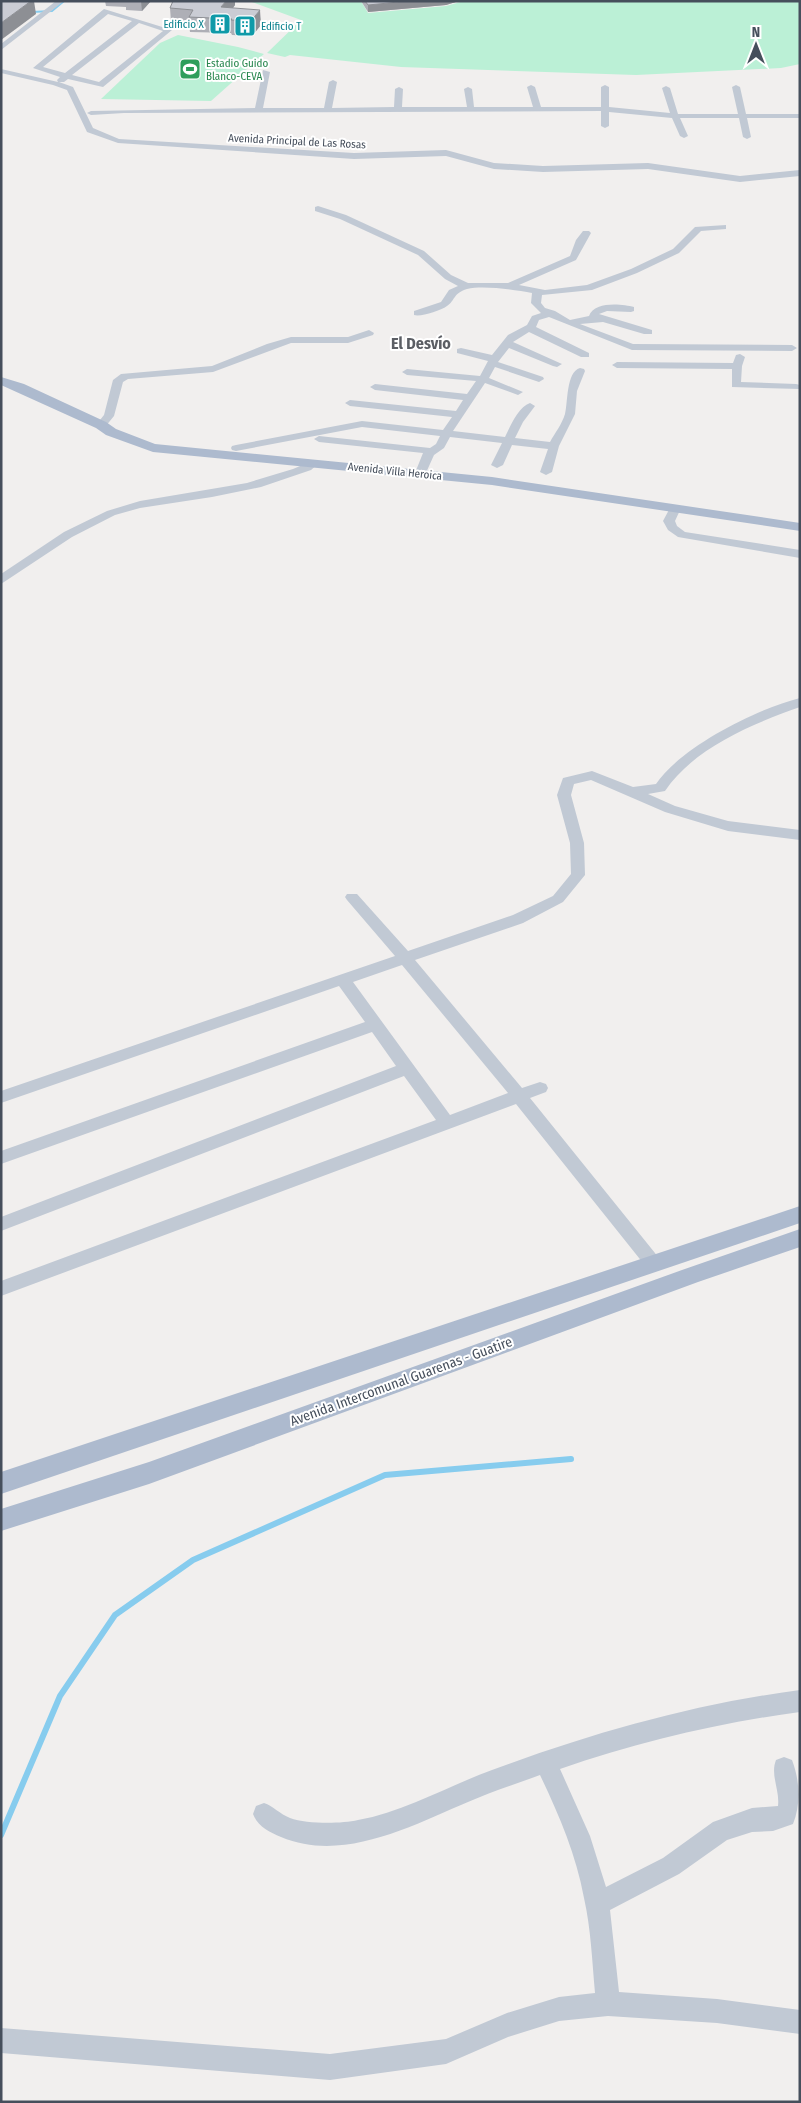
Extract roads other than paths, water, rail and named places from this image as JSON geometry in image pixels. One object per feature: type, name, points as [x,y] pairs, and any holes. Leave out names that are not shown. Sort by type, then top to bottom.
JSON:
[{"type":"main road","name":"Avenida Villa Heroica","points":[[1,381],[19,387],[101,425],[111,432],[153,448],[492,481],[800,527]]},
{"type":"main road","name":"Avenida Intercomunal Guarenas - Guatire","points":[[1,1483],[800,1214]]},
{"type":"main road","name":"Avenida Intercomunal Guarenas - Guatire","points":[[1,1520],[149,1473],[690,1276],[800,1238]]},
{"type":"street","points":[[1,48],[61,1]]},
{"type":"street","points":[[107,12],[168,30],[100,86],[67,76],[37,68],[107,12]]},
{"type":"street","points":[[57,82],[137,21]]},
{"type":"street","points":[[1,70],[57,82],[72,88],[84,97],[98,128],[123,138],[248,144],[355,153],[447,149],[500,162],[541,165],[653,163],[737,174],[800,168]]},
{"type":"street","name":"Avenida Principal de Las Rosas","points":[[1,70],[54,83],[70,89],[90,130],[118,141],[354,156],[446,153],[494,166],[543,169],[648,166],[740,178],[800,173]]},
{"type":"street","points":[[259,110],[266,72]]},
{"type":"street","points":[[328,110],[333,82]]},
{"type":"street","points":[[531,87],[538,110]]},
{"type":"street","points":[[605,87],[605,126]]},
{"type":"street","points":[[736,87],[747,137]]},
{"type":"street","points":[[666,88],[684,136]]},
{"type":"street","points":[[398,109],[399,89]]},
{"type":"street","points":[[468,89],[471,110]]},
{"type":"street","points":[[91,113],[124,111],[605,109],[675,116],[800,116]]},
{"type":"street","points":[[401,155],[410,164]]},
{"type":"street","points":[[318,209],[344,217],[420,253],[448,277],[466,286]]},
{"type":"street","points":[[417,313],[444,304],[452,292],[466,286],[509,286],[536,292],[573,291],[610,282],[676,252],[698,229],[723,227]]},
{"type":"street","points":[[509,286],[573,258],[576,255],[578,241],[586,233]]},
{"type":"street","points":[[536,292],[536,303],[542,310],[552,313],[569,323],[632,346],[792,348]]},
{"type":"street","points":[[603,319],[593,315],[594,313],[606,308],[631,309]]},
{"type":"street","points":[[420,473],[429,453],[440,446],[506,343],[512,337],[529,328],[535,318],[552,313]]},
{"type":"street","points":[[569,323],[582,321],[589,317],[635,327],[648,332]]},
{"type":"street","points":[[529,328],[585,355]]},
{"type":"street","points":[[101,425],[110,416],[118,380],[125,376],[212,369],[247,357],[274,344],[301,339],[341,342],[369,333]]},
{"type":"street","points":[[506,343],[556,364]]},
{"type":"street","points":[[744,348],[737,366],[736,385],[796,387]]},
{"type":"street","points":[[461,351],[539,379]]},
{"type":"street","points":[[617,365],[737,366]]},
{"type":"street","points":[[407,372],[483,379],[518,392]]},
{"type":"street","points":[[546,472],[554,446],[570,414],[572,391],[580,372]]},
{"type":"street","points":[[375,387],[471,398]]},
{"type":"street","points":[[350,403],[459,414]]},
{"type":"street","points":[[497,465],[508,441],[530,406]]},
{"type":"street","points":[[236,448],[362,424],[554,446]]},
{"type":"street","points":[[319,439],[432,451]]},
{"type":"street","points":[[1,580],[79,529],[110,513],[145,503],[227,491],[300,471],[312,464]]},
{"type":"street","points":[[675,508],[669,521],[672,528],[682,535],[800,554]]},
{"type":"street","points":[[631,792],[660,788],[674,770],[711,745],[751,723],[800,702]]},
{"type":"street","points":[[1,1097],[518,919],[558,899],[578,875],[577,843],[564,795],[568,781],[592,775],[670,809],[696,818],[728,826],[800,835]]},
{"type":"street","points":[[352,897],[406,958],[653,1263]]},
{"type":"street","points":[[343,980],[447,1122]]},
{"type":"street","points":[[1,1158],[376,1025]]},
{"type":"street","points":[[1,1224],[407,1068]]},
{"type":"street","points":[[1,1288],[540,1088]]},
{"type":"street","points":[[264,1814],[273,1822],[300,1833],[357,1832],[415,1813],[478,1786],[545,1762],[617,1740],[702,1719],[800,1701]]},
{"type":"street","points":[[545,1762],[580,1839],[598,1904],[608,2004]]},
{"type":"street","points":[[598,1904],[671,1866],[722,1830],[752,1820],[785,1816],[789,1810],[790,1802],[784,1768]]},
{"type":"street","points":[[1,2040],[330,2067],[446,2051],[507,2025],[559,2009],[608,2004],[717,2012],[800,2022]]},
{"type":"waterway","points":[[32,12],[52,11],[64,1]]},
{"type":"waterway","points":[[1,1835],[60,1696],[115,1615],[193,1560],[385,1475],[571,1459]]},
{"type":"place","name":"Edificio X","points":[[220,24]]},
{"type":"place","name":"Edificio T","points":[[245,26]]},
{"type":"place","name":"Estadio Guido Blanco-CEVA","points":[[190,69]]},
{"type":"district","name":"El Desvío","points":[[421,343]]}]
